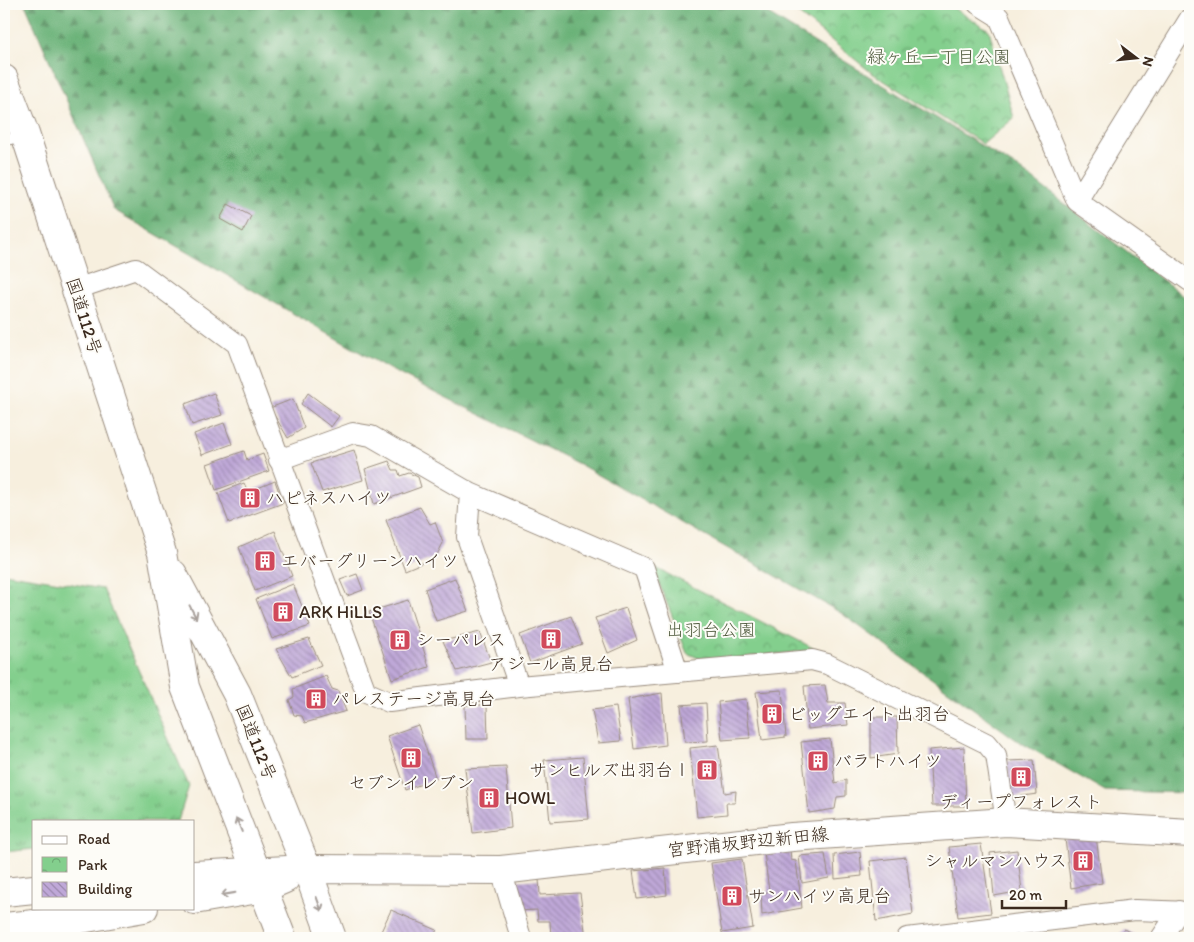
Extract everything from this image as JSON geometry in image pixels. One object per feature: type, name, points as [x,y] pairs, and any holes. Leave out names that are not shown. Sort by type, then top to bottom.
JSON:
[{"type":"main road","name":"国道112号","points":[[4,79],[14,138],[76,289],[162,553],[185,688],[282,938]]},
{"type":"main road","name":"国道112号","points":[[162,553],[236,694],[307,869],[332,938]]},
{"type":"main road","name":"宮野浦坂野辺新田線","points":[[195,900],[260,879],[307,869],[501,870],[792,836],[1006,822],[1190,833]]},
{"type":"main road","name":"宮野浦坂野辺新田線","points":[[195,875],[260,879]]},
{"type":"main road","points":[[4,892],[32,889]]},
{"type":"main road","points":[[4,927],[75,920],[132,910]]},
{"type":"street","points":[[978,4],[1003,10],[1077,201],[1190,282]]},
{"type":"street","points":[[1077,201],[1190,18]]},
{"type":"street","points":[[76,289],[136,268],[237,344],[366,692],[389,702],[519,686],[812,660],[827,664],[986,743],[996,755],[1006,822]]},
{"type":"street","points":[[279,460],[353,433],[371,436],[470,493],[644,568],[678,672]]},
{"type":"street","points":[[470,493],[467,537],[519,686]]},
{"type":"street","points":[[501,870],[521,938]]},
{"type":"street","points":[[907,938],[1135,910],[1185,911]]},
{"type":"street","points":[[1161,938],[1185,911]]},
{"type":"green space","points":[[25,4],[752,4],[1021,170],[1190,301],[1190,793],[1105,791],[1018,741],[841,613],[581,465],[389,369],[114,210]]},
{"type":"green space","name":"緑ヶ丘一丁目公園","points":[[786,4],[947,4],[989,30],[1014,118],[983,144],[872,73]]},
{"type":"green space","name":"出羽台公園","points":[[652,566],[817,650],[705,661],[687,653]]},
{"type":"green space","points":[[4,573],[103,589],[189,786],[178,820],[32,820],[32,849],[4,852]]},
{"type":"building","points":[[228,204],[251,216],[243,232],[220,219]]},
{"type":"building","points":[[214,393],[222,415],[192,425],[185,404]]},
{"type":"building","points":[[308,393],[339,416],[331,427],[301,404]]},
{"type":"building","points":[[293,399],[304,428],[288,438],[270,408]]},
{"type":"building","points":[[224,423],[232,444],[202,455],[194,434]]},
{"type":"building","points":[[354,450],[363,480],[322,492],[311,463]]},
{"type":"building","points":[[244,451],[247,460],[263,454],[269,471],[216,490],[207,464]]},
{"type":"building","points":[[389,461],[393,470],[398,470],[400,476],[409,473],[418,477],[421,487],[374,504],[365,469]]},
{"type":"building","name":"ハピネスハイツ","points":[[275,481],[283,503],[229,523],[218,493],[244,483],[248,492]]},
{"type":"building","points":[[420,507],[430,524],[435,522],[443,543],[436,557],[405,570],[386,520]]},
{"type":"building","name":"エバーグリーンハイツ","points":[[275,531],[292,576],[255,591],[239,547]]},
{"type":"building","points":[[357,574],[363,590],[347,596],[340,580]]},
{"type":"building","points":[[455,578],[468,611],[436,621],[425,589]]},
{"type":"building","name":"ARK HiLLS","points":[[293,584],[310,626],[272,639],[256,599]]},
{"type":"building","name":"シーパレス","points":[[408,600],[429,667],[392,679],[369,612]]},
{"type":"building","points":[[626,608],[637,640],[608,653],[595,618]]},
{"type":"building","name":"アジール高見台","points":[[571,616],[582,644],[530,663],[520,635]]},
{"type":"building","points":[[480,632],[491,662],[457,671],[443,641]]},
{"type":"building","points":[[309,639],[321,665],[292,677],[276,649]]},
{"type":"building","name":"パレステージ高見台","points":[[326,676],[332,689],[338,691],[346,711],[305,723],[302,716],[294,715],[289,700],[294,697],[293,689]]},
{"type":"building","points":[[825,685],[828,703],[845,703],[848,725],[808,729],[804,686]]},
{"type":"building","name":"ビッグエイト出羽台","points":[[782,690],[786,737],[762,740],[756,692]]},
{"type":"building","points":[[662,693],[666,745],[634,749],[628,699]]},
{"type":"building","points":[[746,699],[750,738],[722,740],[718,702]]},
{"type":"building","points":[[706,703],[708,741],[685,742],[681,705]]},
{"type":"building","points":[[465,705],[487,705],[488,739],[466,739]]},
{"type":"building","points":[[616,707],[621,741],[598,743],[592,710]]},
{"type":"building","points":[[871,717],[897,717],[898,754],[871,758]]},
{"type":"building","name":"セブンイレブン","points":[[418,725],[436,779],[405,790],[387,736]]},
{"type":"building","name":"バラトハイツ","points":[[830,739],[835,783],[846,780],[846,796],[837,797],[835,809],[809,813],[801,742]]},
{"type":"building","name":"サンヒルズ出羽台Ⅰ","points":[[718,745],[725,793],[736,791],[735,803],[726,803],[727,814],[697,817],[690,748]]},
{"type":"building","points":[[964,747],[966,806],[932,806],[929,750]]},
{"type":"building","points":[[583,757],[589,819],[550,822],[544,760]]},
{"type":"building","name":"ディープフォレスト","points":[[1034,760],[1037,794],[1008,798],[1007,761]]},
{"type":"building","name":"HOWL","points":[[506,767],[511,828],[473,833],[465,769]]},
{"type":"building","name":"シャルマンハウス","points":[[1096,836],[1102,883],[1071,888],[1065,839]]},
{"type":"building","points":[[981,844],[991,913],[958,917],[949,847]]},
{"type":"building","points":[[790,849],[791,860],[796,861],[802,908],[762,915],[761,895],[769,891],[764,853]]},
{"type":"building","points":[[1017,850],[1022,891],[994,896],[990,853]]},
{"type":"building","points":[[860,852],[862,876],[835,879],[834,855]]},
{"type":"building","points":[[825,854],[829,878],[802,883],[799,856]]},
{"type":"building","points":[[906,857],[913,914],[876,921],[870,861]]},
{"type":"building","name":"サンハイツ高見台","points":[[742,859],[753,928],[722,933],[711,863]]},
{"type":"building","points":[[665,868],[667,895],[637,899],[633,871]]},
{"type":"building","points":[[539,879],[540,895],[580,893],[586,938],[551,938],[550,921],[538,921],[537,910],[517,911],[514,881]]},
{"type":"building","points":[[391,910],[437,930],[432,938],[378,938]]},
{"type":"building","points":[[1124,929],[1139,937],[1116,938]]},
{"type":"place","name":"ハピネスハイツ","points":[[250,498]]},
{"type":"place","name":"エバーグリーンハイツ","points":[[265,561]]},
{"type":"place","name":"ARK HiLLS","points":[[283,612]]},
{"type":"place","name":"アジール高見台","points":[[551,639]]},
{"type":"place","name":"シーパレス","points":[[400,640]]},
{"type":"place","name":"パレステージ高見台","points":[[316,699]]},
{"type":"place","name":"ビッグエイト出羽台","points":[[772,714]]},
{"type":"place","name":"セブンイレブン","points":[[411,758]]},
{"type":"place","name":"バラトハイツ","points":[[818,761]]},
{"type":"place","name":"サンヒルズ出羽台Ⅰ","points":[[707,770]]},
{"type":"place","name":"ディープフォレスト","points":[[1021,777]]},
{"type":"place","name":"HOWL","points":[[489,798]]},
{"type":"place","name":"シャルマンハウス","points":[[1083,861]]},
{"type":"place","name":"サンハイツ高見台","points":[[732,896]]}]
